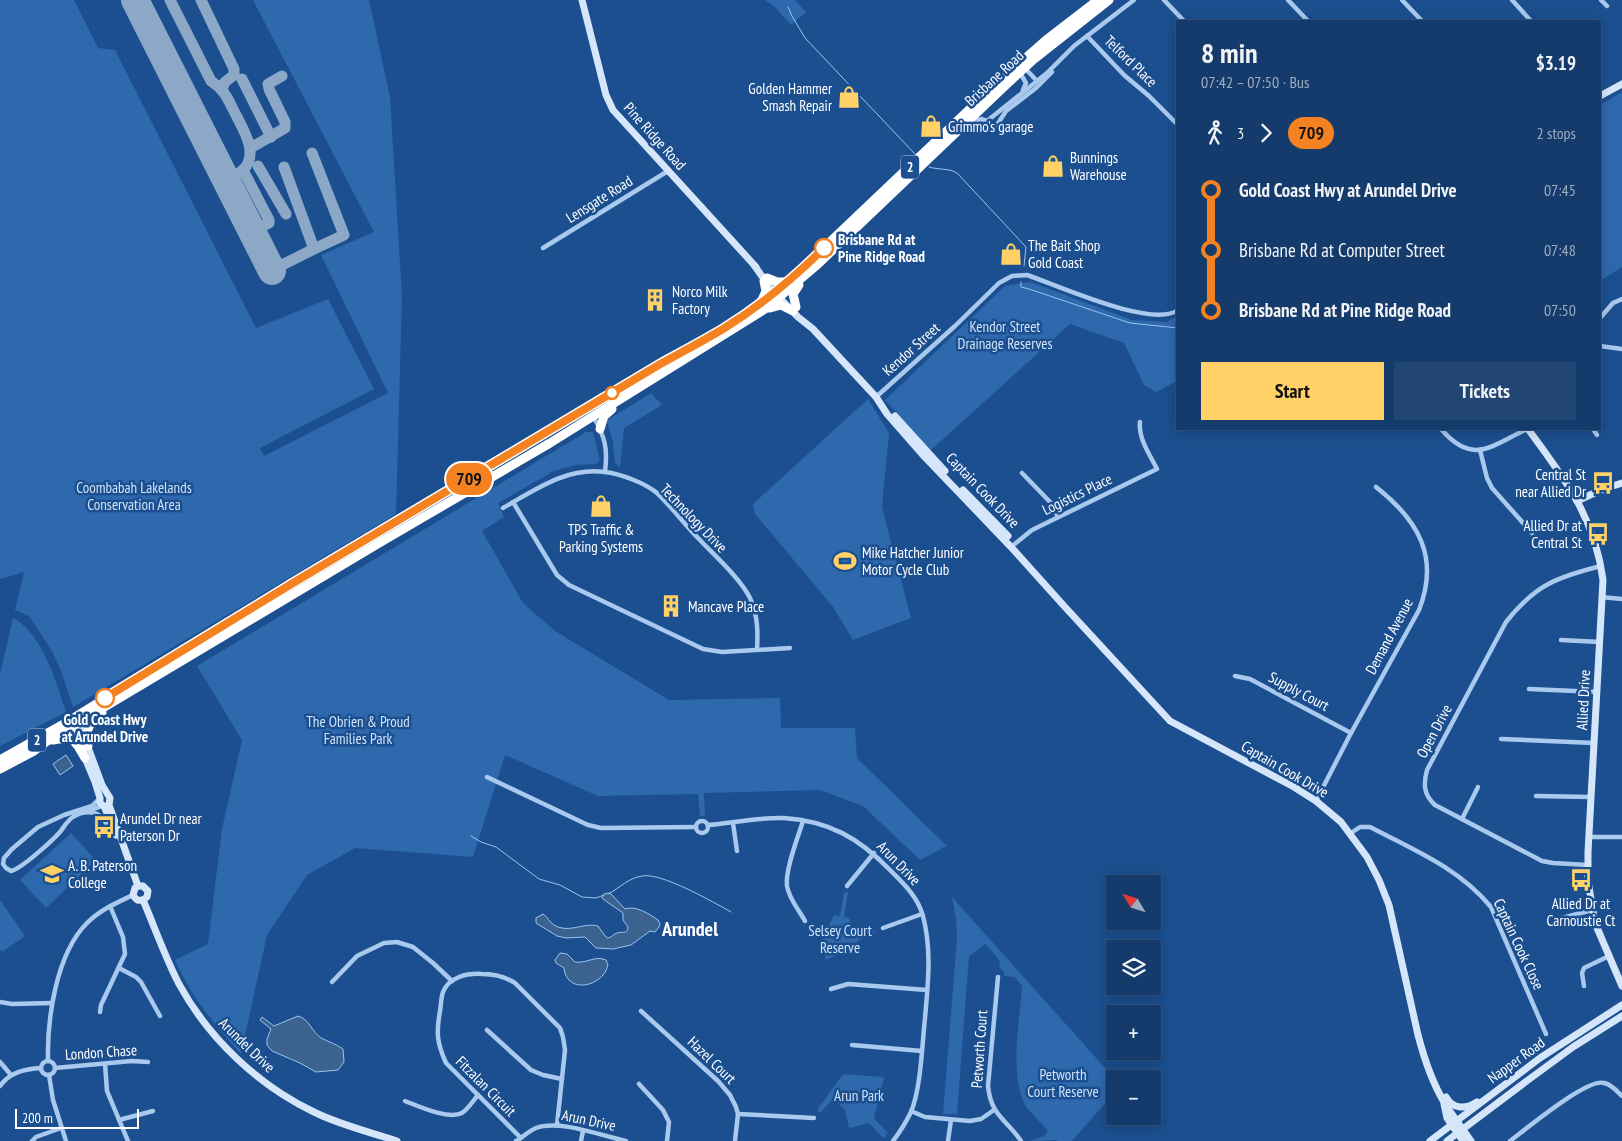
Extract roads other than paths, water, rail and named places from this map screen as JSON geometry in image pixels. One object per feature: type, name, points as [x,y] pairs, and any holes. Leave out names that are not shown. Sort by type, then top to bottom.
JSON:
[{"type":"highway","name":"Brisbane Road","points":[[779,293],[788,282],[1020,67],[1098,0]]},
{"type":"highway","name":"Brisbane Road","points":[[590,412],[642,386],[807,275],[960,128],[1020,67],[1109,0]]},
{"type":"highway","points":[[788,282],[766,279],[766,292],[762,307],[783,305],[794,309],[793,293],[807,275]]},
{"type":"highway","name":"Brisbane Road","points":[[0,769],[34,751],[75,722],[191,650],[590,412],[662,363],[762,307]]},
{"type":"highway","points":[[600,429],[602,420],[607,413],[642,386]]},
{"type":"highway","name":"Brisbane Road","points":[[201,644],[331,560],[341,561]]},
{"type":"highway","name":"Brisbane Road","points":[[0,760],[115,701],[191,650]]},
{"type":"highway","points":[[88,746],[86,734],[88,729],[115,701]]},
{"type":"highway","points":[[46,742],[59,738],[72,739],[89,762]]},
{"type":"street","name":"Pine Ridge Road","points":[[582,0],[597,63],[609,103],[616,114],[779,293]]},
{"type":"street","points":[[1015,98],[1054,66],[1071,49],[1134,0]]},
{"type":"street","points":[[1164,0],[1183,20]]},
{"type":"street","points":[[1288,0],[1307,20]]},
{"type":"street","points":[[1402,0],[1421,20]]},
{"type":"street","points":[[1512,0],[1530,20]]},
{"type":"street","points":[[1601,0],[1606,6]]},
{"type":"street","name":"Telford Place","points":[[1087,36],[1124,75],[1149,96],[1176,124]]},
{"type":"street","points":[[987,121],[988,126],[995,128],[1006,111],[1034,90],[1051,73],[1054,66]]},
{"type":"street","points":[[1020,67],[1036,80]]},
{"type":"street","points":[[987,121],[1024,89],[1026,81],[1020,67]]},
{"type":"street","points":[[1034,90],[1036,80]]},
{"type":"street","points":[[1601,95],[1622,84]]},
{"type":"street","points":[[960,128],[979,119],[987,121]]},
{"type":"street","name":"Lensgate Road","points":[[543,248],[668,171]]},
{"type":"street","name":"Kendor Street","points":[[876,397],[999,284],[1012,276],[1027,275],[1120,308],[1144,314],[1158,316],[1176,311]]},
{"type":"street","name":"Captain Cook Drive","points":[[779,293],[876,397],[887,414],[927,459],[1013,545],[1170,721],[1294,787],[1330,811],[1351,834],[1380,880],[1389,906],[1424,1056],[1443,1101],[1447,1118],[1460,1131]]},
{"type":"street","points":[[1601,317],[1613,303],[1622,299]]},
{"type":"street","points":[[1601,346],[1622,349]]},
{"type":"street","points":[[590,412],[606,443],[605,472]]},
{"type":"street","name":"Logistics Place","points":[[1013,545],[1026,534],[1058,517],[1157,469],[1141,436],[1140,422]]},
{"type":"street","points":[[1442,430],[1450,440],[1470,450],[1480,450],[1526,430]]},
{"type":"street","name":"Allied Drive","points":[[1529,430],[1564,478],[1585,515],[1601,566],[1603,580],[1588,881],[1595,923],[1622,986]]},
{"type":"street","points":[[1594,430],[1597,434]]},
{"type":"street","points":[[1480,450],[1487,478],[1492,488],[1532,533]]},
{"type":"street","name":"Technology Drive","points":[[503,508],[565,475],[605,472],[634,480],[656,493],[744,588],[756,615],[758,631],[757,650]]},
{"type":"street","points":[[1022,474],[1052,504],[1058,517]]},
{"type":"street","points":[[1577,501],[1602,489],[1622,484]]},
{"type":"street","name":"Demand Avenue","points":[[1316,801],[1419,610],[1425,594],[1428,576],[1426,553],[1419,535],[1410,520],[1390,498],[1376,487]]},
{"type":"street","points":[[514,502],[557,575],[569,585],[703,649],[722,652],[790,648]]},
{"type":"street","name":"Open Drive","points":[[1588,865],[1553,863],[1542,860],[1462,819],[1436,805],[1428,798],[1424,780],[1427,770],[1506,622],[1516,608],[1529,596],[1566,575],[1601,566]]},
{"type":"street","points":[[1601,597],[1622,599]]},
{"type":"street","points":[[1561,640],[1600,642]]},
{"type":"street","name":"Supply Court","points":[[1235,676],[1250,679],[1351,733]]},
{"type":"street","points":[[1529,689],[1597,692]]},
{"type":"street","points":[[75,722],[88,746],[89,762]]},
{"type":"street","points":[[75,722],[116,837],[123,846],[138,886]]},
{"type":"street","points":[[1502,739],[1594,743]]},
{"type":"street","points":[[487,777],[588,825],[601,828],[696,827]]},
{"type":"street","points":[[1462,819],[1478,787]]},
{"type":"street","points":[[1536,796],[1591,797]]},
{"type":"street","points":[[104,801],[77,814],[59,833],[19,868],[11,870],[4,866],[3,861],[6,855],[38,827],[64,815],[104,801]]},
{"type":"street","points":[[84,812],[100,815],[106,823]]},
{"type":"street","name":"Arun Drive","points":[[708,825],[783,818],[811,822],[842,833],[874,853],[906,885],[916,900],[922,914],[928,946],[927,990],[922,1051],[916,1095],[911,1111],[893,1141]]},
{"type":"street","points":[[701,821],[706,822],[708,825],[708,829],[703,833],[699,832],[696,827],[701,821]]},
{"type":"street","points":[[803,821],[787,874],[787,886],[795,906],[805,921]]},
{"type":"street","points":[[733,822],[737,851]]},
{"type":"street","name":"Captain Cook Close","points":[[1351,834],[1360,827],[1370,828],[1447,867],[1479,892],[1491,907],[1546,1034]]},
{"type":"street","points":[[1589,837],[1622,836]]},
{"type":"street","points":[[847,886],[874,853]]},
{"type":"street","points":[[48,1061],[48,1039],[52,1003],[65,960],[76,936],[98,913],[133,895],[133,891],[138,886]]},
{"type":"street","points":[[133,895],[135,899],[139,900],[143,900],[146,897],[148,891],[143,886],[138,886]]},
{"type":"street","name":"Arundel Drive","points":[[143,900],[167,959],[180,984],[209,1028],[239,1061],[268,1085],[315,1113],[397,1141]]},
{"type":"street","points":[[100,1012],[101,1005],[125,954],[123,938],[110,906]]},
{"type":"street","points":[[1555,920],[1592,910]]},
{"type":"street","points":[[884,928],[922,914]]},
{"type":"street","points":[[332,982],[357,956],[384,943],[397,942],[413,947],[452,981],[464,975],[476,973],[507,977],[560,1028],[566,1050],[558,1125]]},
{"type":"street","points":[[1584,986],[1582,973],[1584,968],[1609,956]]},
{"type":"street","points":[[119,968],[136,977],[141,982],[160,1016]]},
{"type":"street","name":"Petworth Court","points":[[998,977],[988,1086],[989,1098],[994,1110],[1021,1141]]},
{"type":"street","name":"Fitzalan Circuit","points":[[452,981],[446,986],[442,994],[437,1030],[438,1042],[446,1063],[519,1140]]},
{"type":"street","points":[[831,989],[848,984],[927,990]]},
{"type":"street","points":[[0,1002],[12,1004],[52,1003]]},
{"type":"street","name":"Napper Road","points":[[1430,1141],[1560,1045],[1622,1005]]},
{"type":"street","name":"Hazel Court","points":[[641,1011],[718,1081],[730,1095],[738,1114]]},
{"type":"street","name":"Napper Road","points":[[1447,1141],[1545,1068],[1622,1016]]},
{"type":"street","points":[[487,1030],[531,1070],[562,1079]]},
{"type":"street","points":[[852,1045],[922,1051]]},
{"type":"street","points":[[48,1061],[53,1063],[56,1068],[49,1075]]},
{"type":"street","points":[[41,1068],[43,1063],[48,1061]]},
{"type":"street","name":"London Chase","points":[[56,1068],[132,1061],[148,1062]]},
{"type":"street","points":[[0,1062],[11,1075]]},
{"type":"street","points":[[105,1064],[106,1092],[128,1141]]},
{"type":"street","points":[[41,1068],[42,1072],[49,1075]]},
{"type":"street","points":[[0,1086],[11,1075],[23,1070],[41,1068]]},
{"type":"street","points":[[49,1075],[53,1100],[66,1141]]},
{"type":"street","points":[[1510,1141],[1578,1091],[1593,1084],[1603,1082],[1622,1096]]},
{"type":"street","points":[[639,1084],[663,1110],[669,1122],[667,1141]]},
{"type":"street","points":[[1436,1086],[1442,1090],[1452,1104],[1460,1107],[1489,1097]]},
{"type":"street","points":[[405,1101],[445,1115],[454,1115],[462,1112],[478,1096]]},
{"type":"street","points":[[911,1111],[925,1117],[970,1121],[981,1119],[994,1110]]},
{"type":"street","points":[[119,1120],[153,1111]]},
{"type":"street","points":[[735,1141],[738,1114],[814,1118]]},
{"type":"street","points":[[948,1141],[951,1120]]},
{"type":"street","name":"Arun Drive","points":[[519,1140],[535,1128],[558,1125],[626,1141]]},
{"type":"street","points":[[32,1141],[36,1137],[62,1128]]},
{"type":"street","points":[[580,1141],[583,1131]]},
{"type":"street","points":[[1460,1131],[1463,1141]]},
{"type":"street","points":[[1460,1131],[1471,1141]]},
{"type":"waterway","points":[[788,7],[805,38],[915,154]]},
{"type":"waterway","points":[[929,167],[951,170],[957,173],[1026,247],[1024,266]]},
{"type":"waterway","points":[[1021,282],[1021,287],[1130,323],[1176,328]]},
{"type":"waterway","points":[[471,836],[496,847],[539,879],[560,885],[582,897],[596,898],[604,895]]},
{"type":"waterway","points":[[608,894],[632,879],[651,876],[674,883],[731,912]]},
{"type":"place","name":"Golden Hammer Smash Repair","points":[[849,97]]},
{"type":"place","name":"Grimmo's garage","points":[[931,126]]},
{"type":"place","name":"Bunnings Warehouse","points":[[1053,166]]},
{"type":"place","name":"Brisbane Rd at Pine Ridge Road","points":[[824,248]]},
{"type":"place","name":"The Bait Shop Gold Coast","points":[[1011,254]]},
{"type":"place","name":"Norco Milk Factory","points":[[655,300]]},
{"type":"place","name":"Central St near Allied Dr","points":[[1603,483]]},
{"type":"place","name":"TPS Traffic & Parking Systems","points":[[601,506]]},
{"type":"place","name":"Allied Dr at Central St","points":[[1598,534]]},
{"type":"place","name":"Mike Hatcher Junior Motor Cycle Club","points":[[845,561]]},
{"type":"place","name":"Mancave Place","points":[[671,606]]},
{"type":"place","name":"Gold Coast Hwy at Arundel Drive","points":[[105,698]]},
{"type":"place","name":"Arundel Dr near Paterson Dr","points":[[104,827]]},
{"type":"place","name":"A. B. Paterson College","points":[[52,874]]},
{"type":"place","name":"Allied Dr at Carnoustie Ct","points":[[1581,880]]},
{"type":"district","name":"Arundel","points":[[690,929]]},
{"type":"park label","name":"Kendor Street Drainage Reserves","points":[[1005,334]]},
{"type":"park label","name":"Coombabah Lakelands Conservation Area","points":[[134,496]]},
{"type":"park label","name":"The Obrien & Proud Families Park","points":[[358,730]]},
{"type":"park label","name":"Selsey Court Reserve","points":[[840,938]]},
{"type":"park label","name":"Petworth Court Reserve","points":[[1063,1082]]},
{"type":"park label","name":"Arun Park","points":[[859,1095]]}]
